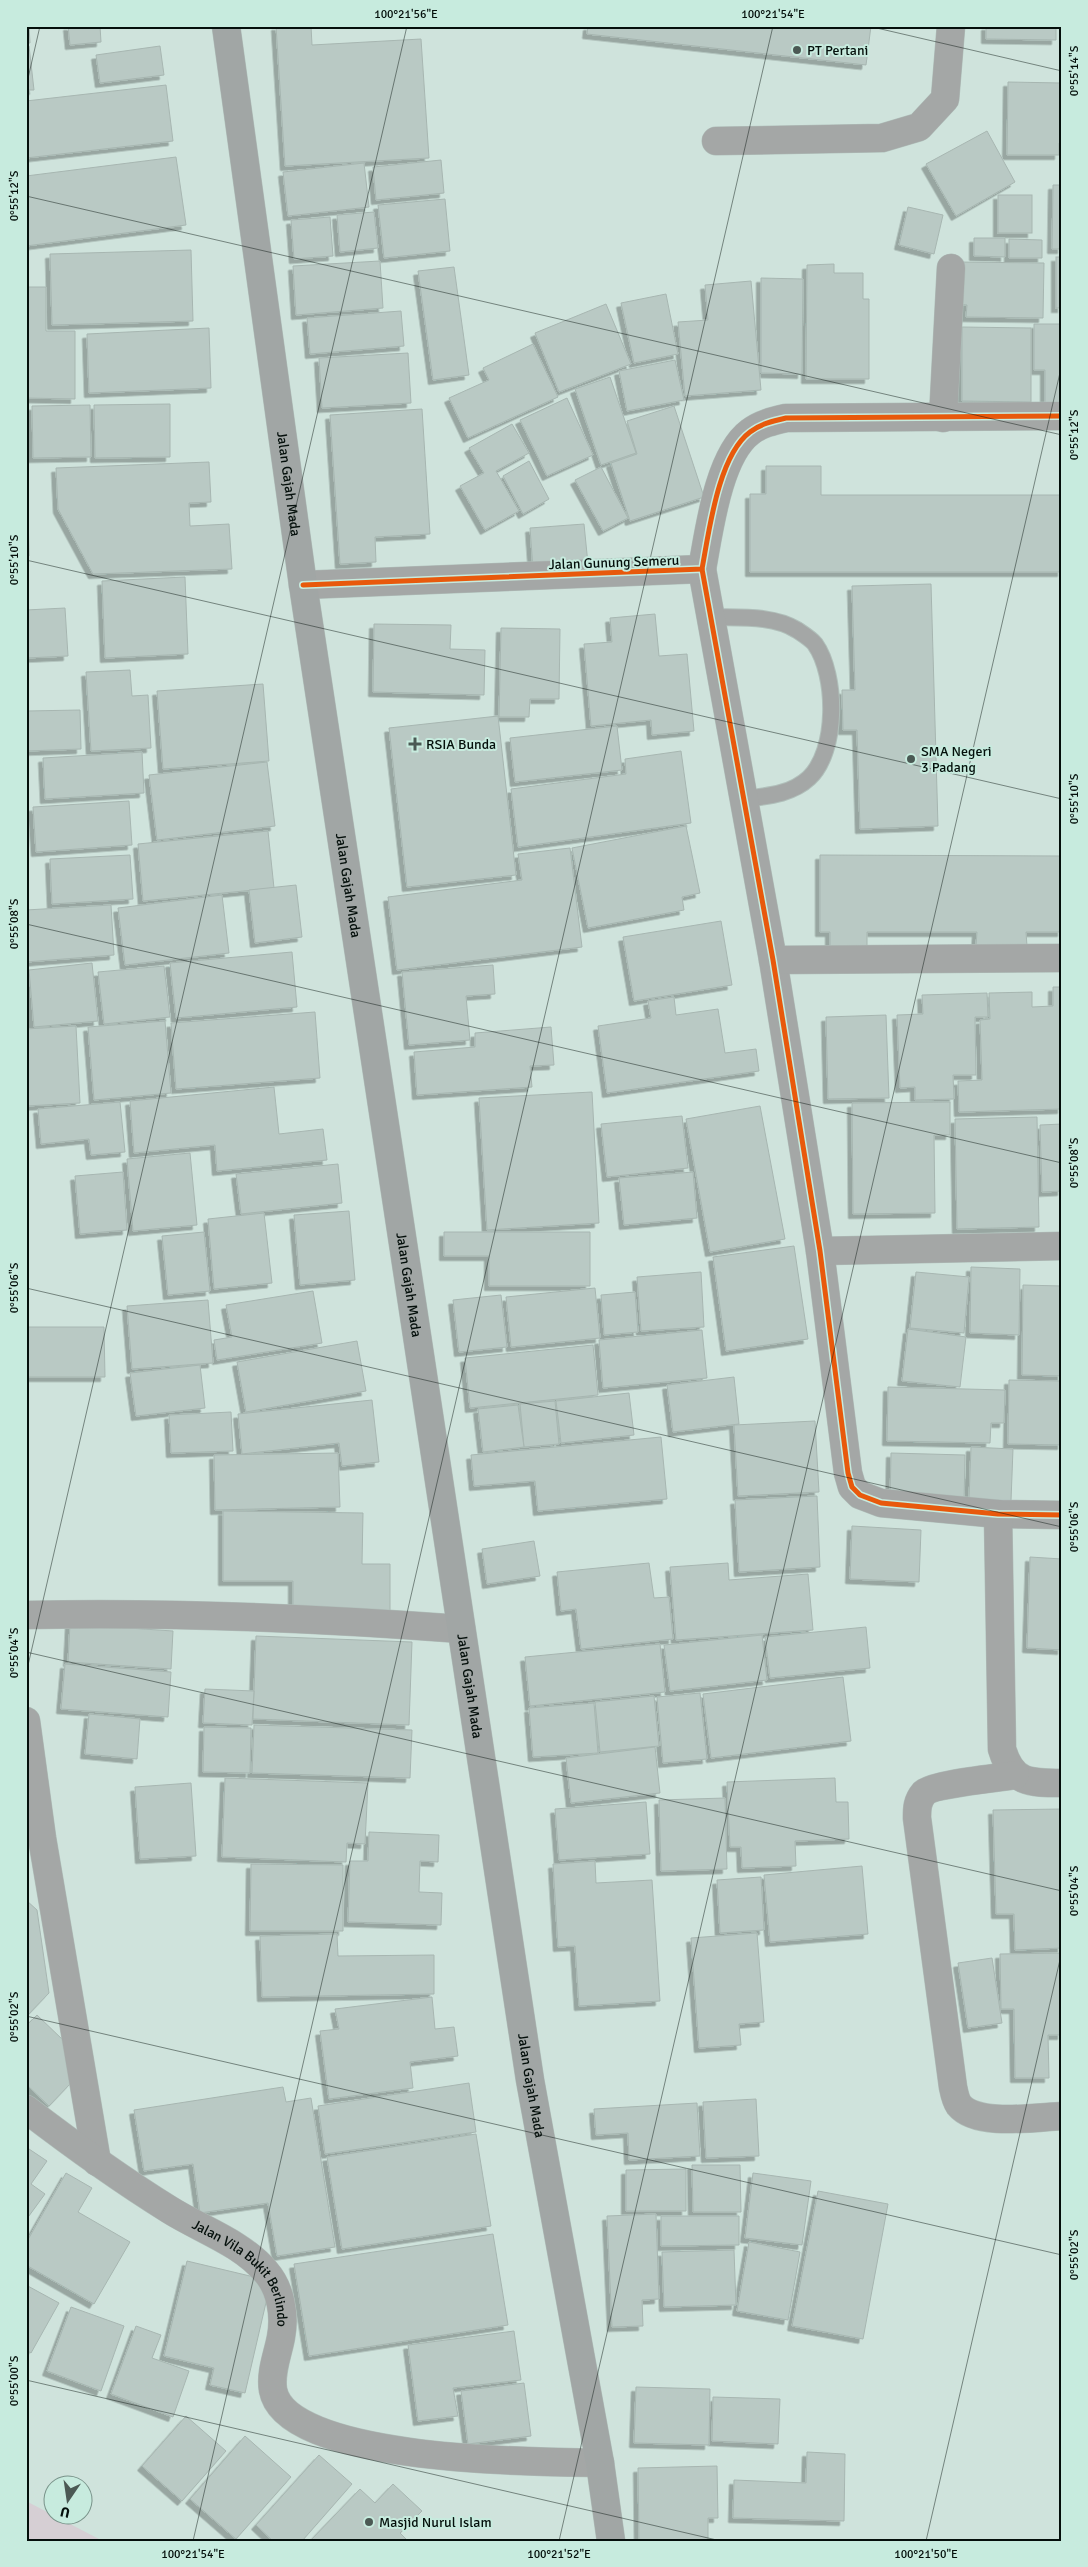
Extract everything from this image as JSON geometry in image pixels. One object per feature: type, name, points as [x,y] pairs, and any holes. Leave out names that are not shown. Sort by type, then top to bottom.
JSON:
[{"type":"main road","name":"Jalan Gajah Mada","points":[[226,26],[303,585],[461,1629],[532,2090],[600,2463],[611,2541]]},
{"type":"street","points":[[716,141],[882,138],[919,127],[945,99],[951,26]]},
{"type":"street","points":[[943,418],[951,268]]},
{"type":"street","points":[[1062,416],[786,418],[765,423],[749,432],[738,445],[719,485],[702,569],[773,960],[820,1251],[848,1473],[852,1487],[860,1495],[881,1503],[998,1514],[1062,1515]]},
{"type":"street","name":"Jalan Gunung Semeru","points":[[303,585],[702,569]]},
{"type":"street","points":[[773,960],[1062,958]]},
{"type":"street","points":[[820,1251],[1062,1246]]},
{"type":"street","points":[[998,1514],[1002,1749],[1007,1766],[1015,1775],[1027,1781],[1062,1783]]},
{"type":"street","points":[[26,1615],[132,1613],[363,1622],[461,1629]]},
{"type":"street","points":[[26,1721],[42,1838],[97,2162]]},
{"type":"street","points":[[1015,1775],[940,1787],[925,1792],[917,1804],[917,1818],[952,2087],[959,2105],[972,2115],[987,2118],[1062,2116]]},
{"type":"street","name":"Jalan Vila Bukit Berlindo","points":[[26,2109],[97,2162],[172,2211],[249,2255],[267,2273],[278,2292],[281,2307],[282,2335],[274,2370],[273,2389],[279,2406],[294,2417],[320,2432],[356,2443],[501,2461],[600,2463]]},
{"type":"lane","points":[[711,618],[776,621],[796,629],[814,643],[824,661],[831,686],[826,744],[820,762],[810,777],[794,788],[776,794],[745,799]]},
{"type":"shaded area","points":[[26,2501],[42,2509],[42,2524],[70,2524],[100,2541],[26,2541]]},
{"type":"building","points":[[26,26],[29,26],[30,43],[26,43]]},
{"type":"building","points":[[68,26],[100,26],[101,42],[70,45]]},
{"type":"building","points":[[276,26],[311,26],[312,45],[421,39],[429,158],[285,166]]},
{"type":"building","name":"PT Pertani","points":[[588,26],[871,26],[866,65],[587,34]]},
{"type":"building","points":[[986,26],[1056,26],[1056,40],[986,39]]},
{"type":"building","points":[[26,46],[29,46],[34,90],[26,90]]},
{"type":"building","points":[[160,46],[164,75],[100,83],[96,55]]},
{"type":"building","points":[[1008,82],[1062,83],[1062,143],[1059,143],[1059,155],[1007,155]]},
{"type":"building","points":[[166,85],[173,141],[26,158],[26,101]]},
{"type":"building","points":[[987,131],[1015,182],[956,216],[926,164]]},
{"type":"building","points":[[176,157],[186,225],[26,246],[26,176]]},
{"type":"building","points":[[441,160],[444,193],[376,200],[373,167]]},
{"type":"building","points":[[364,163],[369,207],[288,216],[283,172]]},
{"type":"building","points":[[1053,185],[1062,185],[1062,249],[1052,249]]},
{"type":"building","points":[[998,195],[1032,195],[1032,233],[998,233]]},
{"type":"building","points":[[445,199],[450,251],[384,258],[378,205]]},
{"type":"building","points":[[908,207],[943,215],[934,254],[899,245]]},
{"type":"building","points":[[374,212],[378,248],[340,252],[337,215]]},
{"type":"building","points":[[330,217],[333,256],[294,259],[291,220]]},
{"type":"building","points":[[974,238],[1005,238],[1005,257],[974,256]]},
{"type":"building","points":[[1009,239],[1042,240],[1042,258],[1009,258]]},
{"type":"building","points":[[191,250],[193,321],[52,325],[50,254]]},
{"type":"building","points":[[1056,257],[1062,257],[1062,308],[1056,308]]},
{"type":"building","points":[[380,261],[383,308],[296,315],[293,266]]},
{"type":"building","points":[[956,262],[1044,263],[1043,318],[966,317],[967,305],[956,304]]},
{"type":"building","points":[[834,264],[834,273],[863,273],[863,299],[869,299],[869,379],[806,379],[807,265]]},
{"type":"building","points":[[454,267],[469,375],[433,380],[418,271]]},
{"type":"building","points":[[761,278],[803,279],[802,374],[761,373]]},
{"type":"building","points":[[751,281],[761,390],[685,396],[678,322],[708,320],[705,285]]},
{"type":"building","points":[[26,287],[46,287],[46,331],[75,331],[75,399],[26,398]]},
{"type":"building","points":[[666,294],[678,354],[634,363],[621,303]]},
{"type":"building","points":[[606,304],[631,364],[559,392],[535,333]]},
{"type":"building","points":[[401,311],[404,346],[310,354],[307,318]]},
{"type":"building","points":[[1034,324],[1062,324],[1062,406],[1045,406],[1045,370],[1034,370]]},
{"type":"building","points":[[962,327],[1031,328],[1031,402],[962,401]]},
{"type":"building","points":[[209,328],[211,388],[89,393],[87,334]]},
{"type":"building","points":[[533,344],[558,397],[468,438],[449,398],[489,380],[483,368]]},
{"type":"building","points":[[408,353],[411,403],[322,408],[319,358]]},
{"type":"building","points":[[675,360],[684,400],[627,411],[619,371]]},
{"type":"building","points":[[610,377],[636,453],[601,465],[575,389]]},
{"type":"building","points":[[567,398],[593,455],[547,476],[520,420]]},
{"type":"building","points":[[170,404],[170,457],[95,458],[94,405]]},
{"type":"building","points":[[90,405],[91,457],[33,458],[32,406]]},
{"type":"building","points":[[674,406],[704,497],[630,521],[611,463],[637,454],[627,421]]},
{"type":"building","points":[[422,409],[430,534],[375,537],[376,562],[340,564],[330,415]]},
{"type":"building","points":[[26,423],[29,556],[26,556]]},
{"type":"building","points":[[512,424],[529,453],[496,471],[519,511],[485,530],[460,486],[484,473],[469,448]]},
{"type":"building","points":[[529,461],[549,499],[523,514],[503,476]]},
{"type":"building","points":[[209,462],[211,502],[189,503],[190,526],[229,524],[232,569],[93,574],[58,509],[56,468]]},
{"type":"building","points":[[766,466],[821,466],[821,495],[1062,495],[1062,572],[750,572],[750,494],[766,494]]},
{"type":"building","points":[[601,467],[628,518],[603,531],[575,480]]},
{"type":"building","points":[[584,524],[588,564],[533,569],[530,528]]},
{"type":"building","points":[[185,577],[188,654],[105,658],[102,581]]},
{"type":"building","points":[[931,584],[938,826],[860,829],[857,730],[843,730],[842,690],[855,690],[852,586]]},
{"type":"building","points":[[65,608],[68,656],[26,658],[26,610]]},
{"type":"building","points":[[655,614],[659,656],[687,654],[694,731],[652,735],[651,720],[591,726],[584,644],[612,642],[610,618]]},
{"type":"building","points":[[374,624],[451,625],[450,649],[485,650],[484,695],[373,692]]},
{"type":"building","points":[[501,628],[560,629],[559,699],[530,699],[529,717],[499,717]]},
{"type":"building","points":[[130,670],[132,696],[148,695],[151,748],[91,751],[86,672]]},
{"type":"building","points":[[263,684],[269,761],[163,769],[157,691]]},
{"type":"building","points":[[80,710],[81,749],[26,751],[26,711]]},
{"type":"building","points":[[498,716],[516,875],[407,887],[389,728]]},
{"type":"building","points":[[617,726],[622,770],[515,782],[510,738]]},
{"type":"building","points":[[681,751],[691,823],[518,847],[511,789],[626,774],[625,759]]},
{"type":"building","points":[[142,752],[144,793],[45,799],[43,758]]},
{"type":"building","points":[[267,762],[275,826],[157,840],[149,775]]},
{"type":"building","points":[[129,801],[132,845],[36,852],[33,807]]},
{"type":"building","points":[[686,826],[700,893],[682,897],[684,910],[588,928],[572,848]]},
{"type":"building","points":[[268,831],[274,888],[143,901],[138,844]]},
{"type":"building","points":[[570,848],[582,947],[397,970],[388,897],[522,880],[518,854]]},
{"type":"building","points":[[130,855],[133,899],[52,904],[50,859]]},
{"type":"building","points":[[820,855],[1062,856],[1062,932],[1026,932],[1027,946],[976,946],[977,932],[867,932],[867,947],[830,947],[830,932],[820,932]]},
{"type":"building","points":[[296,885],[302,937],[255,943],[249,890]]},
{"type":"building","points":[[222,895],[229,953],[125,965],[118,908]]},
{"type":"building","points":[[111,905],[114,955],[26,962],[26,910]]},
{"type":"building","points":[[721,921],[732,985],[634,1001],[623,937]]},
{"type":"building","points":[[292,952],[297,1007],[176,1018],[170,963]]},
{"type":"building","points":[[92,963],[98,1021],[34,1027],[29,970]]},
{"type":"building","points":[[493,965],[495,994],[466,996],[470,1040],[409,1045],[402,972]]},
{"type":"building","points":[[164,966],[170,1017],[104,1024],[98,972]]},
{"type":"building","points":[[1053,987],[1062,987],[1062,1109],[959,1112],[958,1081],[982,1080],[980,1020],[990,1019],[989,993],[1032,992],[1032,1007],[1053,1006]]},
{"type":"building","points":[[987,993],[988,1017],[975,1017],[976,1075],[953,1075],[954,1099],[915,1100],[915,1087],[900,1088],[897,1015],[923,1014],[922,995]]},
{"type":"building","points":[[674,997],[676,1015],[718,1009],[725,1053],[756,1049],[759,1071],[607,1093],[598,1026],[651,1018],[648,1001]]},
{"type":"building","points":[[315,1012],[320,1078],[176,1089],[171,1023]]},
{"type":"building","points":[[886,1015],[889,1098],[828,1099],[826,1017]]},
{"type":"building","points":[[165,1021],[171,1093],[94,1100],[88,1027]]},
{"type":"building","points":[[76,1026],[80,1103],[26,1106],[26,1029]]},
{"type":"building","points":[[551,1027],[554,1065],[530,1066],[532,1087],[417,1095],[414,1052],[475,1047],[475,1033]]},
{"type":"building","points":[[274,1087],[279,1134],[323,1129],[327,1160],[217,1171],[215,1145],[134,1153],[130,1101]]},
{"type":"building","points":[[592,1092],[599,1223],[487,1230],[479,1098]]},
{"type":"building","points":[[120,1102],[125,1152],[91,1155],[89,1139],[41,1144],[38,1109]]},
{"type":"building","points":[[950,1102],[950,1135],[934,1135],[935,1213],[853,1214],[852,1103]]},
{"type":"building","points":[[760,1106],[785,1239],[710,1252],[686,1119]]},
{"type":"building","points":[[682,1116],[688,1168],[607,1177],[601,1124]]},
{"type":"building","points":[[1037,1117],[1039,1227],[957,1229],[955,1119]]},
{"type":"building","points":[[1062,1124],[1062,1191],[1042,1192],[1040,1125]]},
{"type":"building","points":[[190,1153],[197,1225],[133,1231],[127,1159]]},
{"type":"building","points":[[338,1164],[342,1203],[241,1214],[236,1174]]},
{"type":"building","points":[[123,1172],[127,1230],[80,1234],[75,1176]]},
{"type":"building","points":[[693,1172],[697,1218],[624,1225],[619,1178]]},
{"type":"building","points":[[349,1211],[355,1280],[300,1285],[294,1215]]},
{"type":"building","points":[[264,1213],[272,1283],[214,1289],[208,1219]]},
{"type":"building","points":[[204,1232],[210,1291],[168,1295],[162,1236]]},
{"type":"building","points":[[444,1232],[590,1232],[590,1286],[489,1286],[489,1256],[444,1256]]},
{"type":"building","points":[[794,1246],[808,1339],[726,1351],[713,1257]]},
{"type":"building","points":[[971,1267],[1020,1269],[1019,1335],[970,1333]]},
{"type":"building","points":[[701,1272],[704,1327],[641,1331],[637,1277]]},
{"type":"building","points":[[916,1272],[969,1277],[964,1333],[910,1328]]},
{"type":"building","points":[[1023,1285],[1062,1286],[1062,1376],[1022,1375]]},
{"type":"building","points":[[595,1288],[600,1338],[511,1347],[506,1297]]},
{"type":"building","points":[[313,1291],[322,1343],[217,1360],[214,1340],[232,1337],[226,1305]]},
{"type":"building","points":[[635,1292],[638,1332],[604,1335],[601,1295]]},
{"type":"building","points":[[501,1295],[507,1347],[459,1352],[453,1300]]},
{"type":"building","points":[[208,1300],[213,1363],[132,1369],[127,1306]]},
{"type":"building","points":[[26,1327],[104,1327],[105,1377],[26,1377]]},
{"type":"building","points":[[908,1329],[966,1337],[960,1387],[902,1381]]},
{"type":"building","points":[[702,1330],[707,1378],[603,1388],[599,1340]]},
{"type":"building","points":[[357,1341],[366,1391],[246,1412],[237,1362]]},
{"type":"building","points":[[593,1345],[598,1395],[470,1408],[465,1358]]},
{"type":"building","points":[[200,1365],[205,1408],[136,1416],[130,1373]]},
{"type":"building","points":[[734,1377],[739,1424],[673,1432],[667,1385]]},
{"type":"building","points":[[1009,1380],[1062,1381],[1062,1445],[1008,1444]]},
{"type":"building","points":[[888,1387],[1005,1390],[1004,1423],[991,1423],[990,1443],[887,1441]]},
{"type":"building","points":[[629,1393],[634,1435],[561,1443],[556,1401]]},
{"type":"building","points":[[372,1400],[379,1462],[342,1466],[339,1443],[242,1454],[238,1414]]},
{"type":"building","points":[[555,1401],[559,1444],[524,1447],[520,1404]]},
{"type":"building","points":[[518,1405],[524,1447],[483,1452],[478,1409]]},
{"type":"building","points":[[231,1412],[233,1451],[171,1453],[169,1415]]},
{"type":"building","points":[[815,1421],[819,1492],[738,1496],[734,1425]]},
{"type":"building","points":[[661,1437],[667,1499],[538,1511],[535,1481],[474,1486],[471,1455]]},
{"type":"building","points":[[971,1447],[1013,1449],[1011,1501],[969,1499]]},
{"type":"building","points":[[338,1453],[340,1507],[215,1510],[214,1455]]},
{"type":"building","points":[[891,1453],[965,1455],[964,1504],[890,1503]]},
{"type":"building","points":[[817,1496],[820,1567],[739,1572],[735,1500]]},
{"type":"building","points":[[223,1511],[363,1513],[362,1564],[390,1564],[390,1613],[293,1611],[293,1581],[223,1581]]},
{"type":"building","points":[[852,1526],[921,1530],[919,1582],[850,1579]]},
{"type":"building","points":[[534,1541],[540,1576],[487,1584],[482,1549]]},
{"type":"building","points":[[1030,1557],[1062,1559],[1062,1650],[1027,1648]]},
{"type":"building","points":[[649,1563],[654,1598],[669,1597],[673,1639],[581,1649],[576,1609],[561,1611],[557,1572]]},
{"type":"building","points":[[728,1563],[729,1580],[808,1574],[813,1630],[676,1640],[670,1567]]},
{"type":"building","points":[[70,1624],[173,1631],[171,1669],[68,1662]]},
{"type":"building","points":[[866,1627],[870,1668],[770,1678],[765,1637]]},
{"type":"building","points":[[762,1635],[767,1680],[670,1691],[664,1645]]},
{"type":"building","points":[[256,1636],[412,1642],[409,1725],[253,1719]]},
{"type":"building","points":[[660,1644],[665,1692],[530,1706],[525,1657]]},
{"type":"building","points":[[65,1664],[171,1672],[168,1717],[61,1709]]},
{"type":"building","points":[[843,1677],[851,1741],[711,1758],[703,1694]]},
{"type":"building","points":[[205,1689],[254,1691],[252,1725],[203,1723]]},
{"type":"building","points":[[700,1693],[707,1759],[663,1763],[657,1697]]},
{"type":"building","points":[[654,1696],[659,1746],[600,1752],[595,1702]]},
{"type":"building","points":[[594,1703],[598,1753],[533,1757],[529,1708]]},
{"type":"building","points":[[89,1714],[140,1719],[137,1759],[85,1754]]},
{"type":"building","points":[[254,1725],[412,1730],[410,1778],[252,1773]]},
{"type":"building","points":[[204,1727],[251,1728],[250,1773],[203,1772]]},
{"type":"building","points":[[655,1747],[660,1793],[571,1803],[566,1758]]},
{"type":"building","points":[[225,1778],[368,1783],[365,1844],[347,1843],[346,1862],[222,1857]]},
{"type":"building","points":[[835,1778],[836,1802],[848,1802],[849,1839],[795,1841],[796,1866],[742,1868],[741,1847],[730,1847],[727,1782]]},
{"type":"building","points":[[191,1783],[196,1856],[140,1859],[135,1787]]},
{"type":"building","points":[[725,1798],[727,1869],[661,1871],[659,1800]]},
{"type":"building","points":[[646,1802],[650,1854],[559,1860],[555,1809]]},
{"type":"building","points":[[1062,1809],[1062,1948],[1015,1950],[1014,1914],[996,1914],[993,1810]]},
{"type":"building","points":[[369,1832],[439,1835],[438,1862],[420,1861],[419,1892],[442,1893],[441,1925],[348,1922],[350,1861],[368,1861]]},
{"type":"building","points":[[595,1861],[596,1883],[652,1880],[660,2001],[579,2006],[575,1946],[558,1947],[553,1864]]},
{"type":"building","points":[[251,1864],[343,1865],[343,1931],[250,1931]]},
{"type":"building","points":[[862,1866],[868,1934],[770,1942],[764,1875]]},
{"type":"building","points":[[761,1877],[764,1930],[720,1933],[717,1880]]},
{"type":"building","points":[[26,1900],[37,1910],[49,1993],[26,2017]]},
{"type":"building","points":[[757,1933],[764,2022],[739,2024],[741,2045],[699,2048],[691,1938]]},
{"type":"building","points":[[337,1934],[338,1956],[434,1955],[434,1994],[262,1997],[260,1936]]},
{"type":"building","points":[[1062,1953],[1062,2035],[1048,2035],[1049,2078],[1015,2078],[1014,2009],[1001,2009],[1000,1954]]},
{"type":"building","points":[[992,1958],[1002,2023],[968,2028],[958,1963]]},
{"type":"building","points":[[432,1997],[435,2029],[454,2027],[458,2056],[410,2062],[413,2088],[329,2099],[320,2031],[339,2029],[335,2009]]},
{"type":"building","points":[[37,2015],[63,2040],[71,2083],[49,2106],[26,2084],[26,2026]]},
{"type":"building","points":[[469,2083],[476,2132],[325,2154],[318,2106]]},
{"type":"building","points":[[283,2087],[286,2102],[311,2098],[335,2247],[277,2256],[268,2203],[200,2213],[193,2164],[144,2171],[134,2110]]},
{"type":"building","points":[[756,2099],[759,2156],[706,2158],[703,2102]]},
{"type":"building","points":[[697,2103],[700,2156],[629,2160],[628,2133],[596,2135],[594,2109]]},
{"type":"building","points":[[476,2134],[491,2226],[342,2249],[327,2157]]},
{"type":"building","points":[[26,2147],[47,2161],[31,2184],[45,2194],[26,2220]]},
{"type":"building","points":[[692,2165],[740,2165],[741,2212],[693,2212]]},
{"type":"building","points":[[686,2169],[686,2211],[626,2211],[626,2170]]},
{"type":"building","points":[[66,2173],[92,2188],[78,2212],[130,2242],[94,2304],[26,2265],[26,2243]]},
{"type":"building","points":[[753,2173],[811,2181],[802,2245],[745,2238]]},
{"type":"building","points":[[818,2191],[888,2204],[863,2339],[792,2326]]},
{"type":"building","points":[[656,2214],[659,2299],[642,2300],[643,2326],[612,2327],[607,2216]]},
{"type":"building","points":[[661,2216],[739,2216],[739,2245],[661,2246]]},
{"type":"building","points":[[493,2234],[508,2325],[309,2356],[294,2264]]},
{"type":"building","points":[[749,2242],[800,2252],[788,2320],[737,2311]]},
{"type":"building","points":[[734,2250],[736,2305],[664,2307],[662,2252]]},
{"type":"building","points":[[187,2261],[271,2281],[245,2393],[210,2385],[214,2368],[164,2356]]},
{"type":"building","points":[[26,2285],[59,2303],[31,2353],[26,2350]]},
{"type":"building","points":[[71,2307],[124,2326],[101,2391],[47,2371]]},
{"type":"building","points":[[136,2326],[161,2335],[152,2358],[189,2371],[173,2417],[111,2394]]},
{"type":"building","points":[[514,2331],[521,2380],[453,2388],[458,2416],[418,2421],[408,2345]]},
{"type":"building","points":[[524,2383],[531,2436],[468,2444],[461,2391]]},
{"type":"building","points":[[636,2387],[710,2389],[709,2445],[634,2443]]},
{"type":"building","points":[[713,2397],[780,2399],[778,2444],[712,2441]]},
{"type":"building","points":[[186,2416],[226,2451],[182,2501],[142,2466]]},
{"type":"building","points":[[245,2436],[291,2477],[236,2539],[190,2499]]},
{"type":"building","points":[[807,2452],[845,2454],[844,2521],[733,2518],[734,2480],[806,2483]]},
{"type":"building","points":[[319,2455],[352,2484],[302,2541],[273,2541],[256,2525]]},
{"type":"building","points":[[717,2466],[718,2518],[708,2518],[708,2541],[639,2541],[638,2468]]},
{"type":"building","name":"Masjid Nurul Islam","points":[[393,2484],[422,2511],[400,2533],[408,2541],[310,2541],[360,2489],[375,2503]]},
{"type":"cycle path","points":[[303,585],[702,569],[717,496],[730,458],[739,443],[750,432],[762,425],[786,418],[1062,416]]},
{"type":"cycle path","points":[[702,569],[773,960],[820,1251],[848,1473],[852,1487],[860,1495],[881,1503],[998,1514],[1062,1515]]},
{"type":"place","name":"PT Pertani","points":[[797,50]]},
{"type":"place","name":"RSIA Bunda","points":[[415,744]]},
{"type":"place","name":"SMA Negeri 3 Padang","points":[[911,759]]},
{"type":"place","name":"Masjid Nurul Islam","points":[[369,2522]]}]
